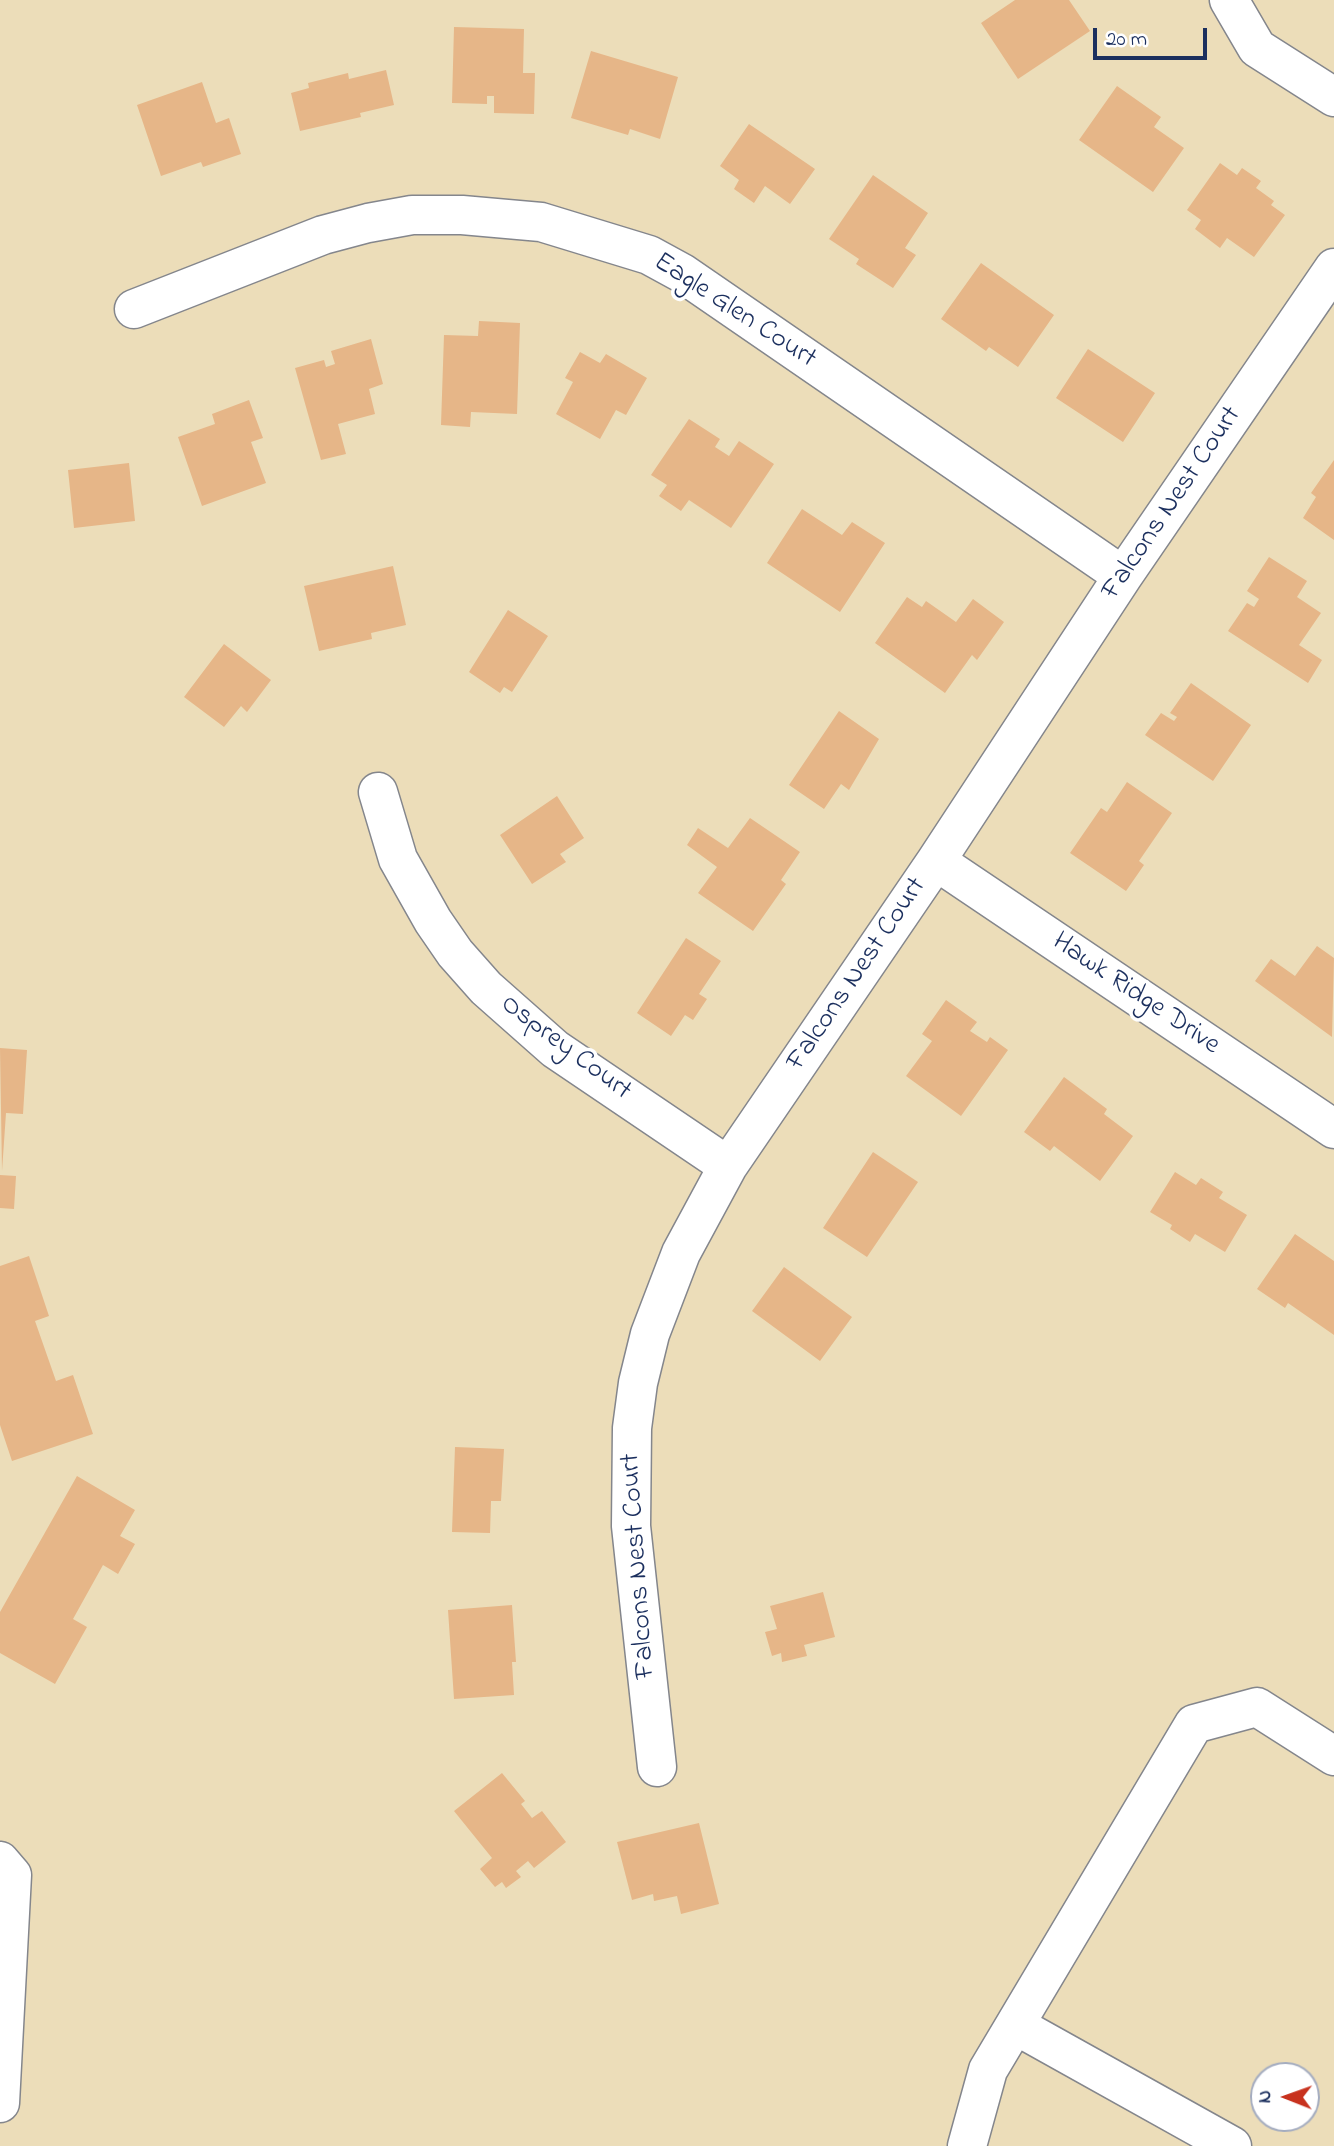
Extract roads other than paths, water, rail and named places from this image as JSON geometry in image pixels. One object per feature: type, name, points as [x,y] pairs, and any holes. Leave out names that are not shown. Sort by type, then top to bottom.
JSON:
[{"type":"street","points":[[1229,0],[1256,48],[1334,97]]},
{"type":"street","name":"Eagle Glen Court","points":[[134,309],[323,235],[368,223],[412,215],[462,215],[541,222],[638,251],[681,273],[1123,576]]},
{"type":"street","name":"Falcons Nest Court","points":[[657,1767],[631,1527],[632,1428],[638,1383],[650,1335],[681,1253],[728,1166],[936,861],[1123,576],[1334,268]]},
{"type":"street","name":"Osprey Court","points":[[378,792],[398,859],[433,921],[486,988],[555,1049],[728,1166]]},
{"type":"street","name":"Hawk Ridge Drive","points":[[936,861],[1334,1129]]},
{"type":"street","points":[[967,2146],[988,2070],[1194,1724],[1257,1707],[1334,1756]]},
{"type":"street","points":[[0,1861],[12,1875],[0,2103]]},
{"type":"street","points":[[1015,2025],[1232,2146]]}]
